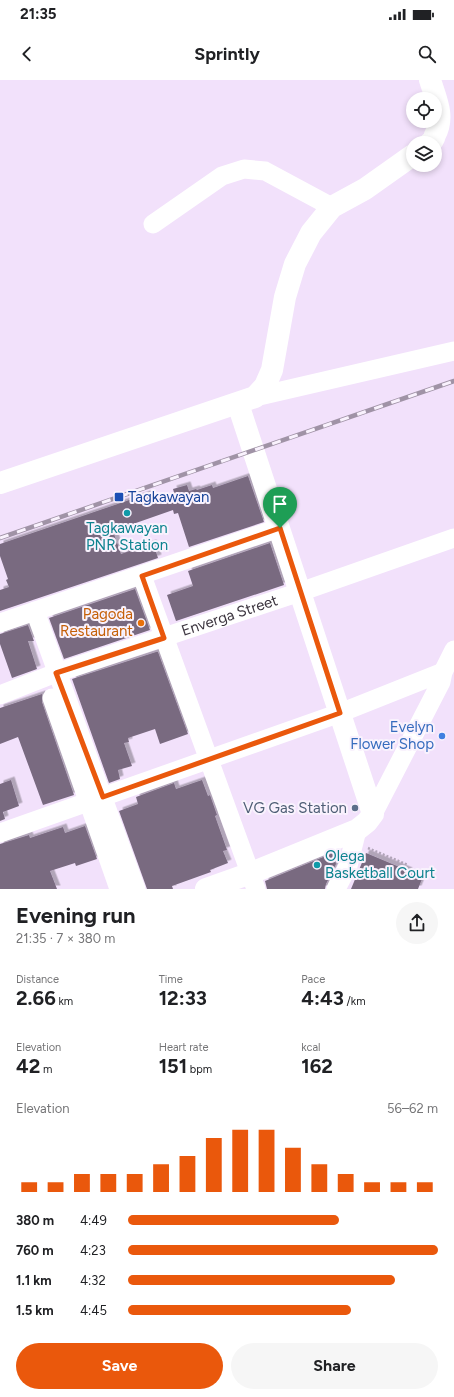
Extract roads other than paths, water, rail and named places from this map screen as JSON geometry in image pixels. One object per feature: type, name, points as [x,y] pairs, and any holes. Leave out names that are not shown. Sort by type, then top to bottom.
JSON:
[{"type":"main road","points":[[430,80],[441,112],[439,128],[435,136]]},
{"type":"main road","points":[[0,483],[247,400],[265,386],[272,370],[285,297],[295,264],[311,233],[332,207],[364,189],[406,160]]},
{"type":"main road","points":[[206,889],[254,881],[356,836],[373,814],[280,528],[247,400]]},
{"type":"street","points":[[152,224],[222,176],[244,169],[265,171],[332,207]]},
{"type":"street","points":[[247,400],[454,351]]},
{"type":"street","points":[[0,624],[280,528]]},
{"type":"street","name":"Enverga Street","points":[[0,695],[51,675],[300,592],[454,538]]},
{"type":"street","points":[[142,576],[254,881]]},
{"type":"street","points":[[29,613],[113,847],[136,889]]},
{"type":"street","points":[[373,814],[446,680],[454,650]]},
{"type":"street","points":[[0,833],[340,713],[446,680]]},
{"type":"street","points":[[336,889],[348,866],[356,836]]},
{"type":"street","points":[[113,847],[119,889]]},
{"type":"railway","points":[[0,538],[454,381]]},
{"type":"place","name":"Tagkawayan","points":[[119,497]]},
{"type":"place","name":"Tagkawayan PNR Station","points":[[127,513]]},
{"type":"place","name":"Pagoda Restaurant","points":[[141,623]]},
{"type":"place","name":"Evelyn Flower Shop","points":[[442,736]]},
{"type":"place","name":"VG Gas Station","points":[[355,808]]},
{"type":"place","name":"Olega Basketball Court","points":[[317,865]]}]
